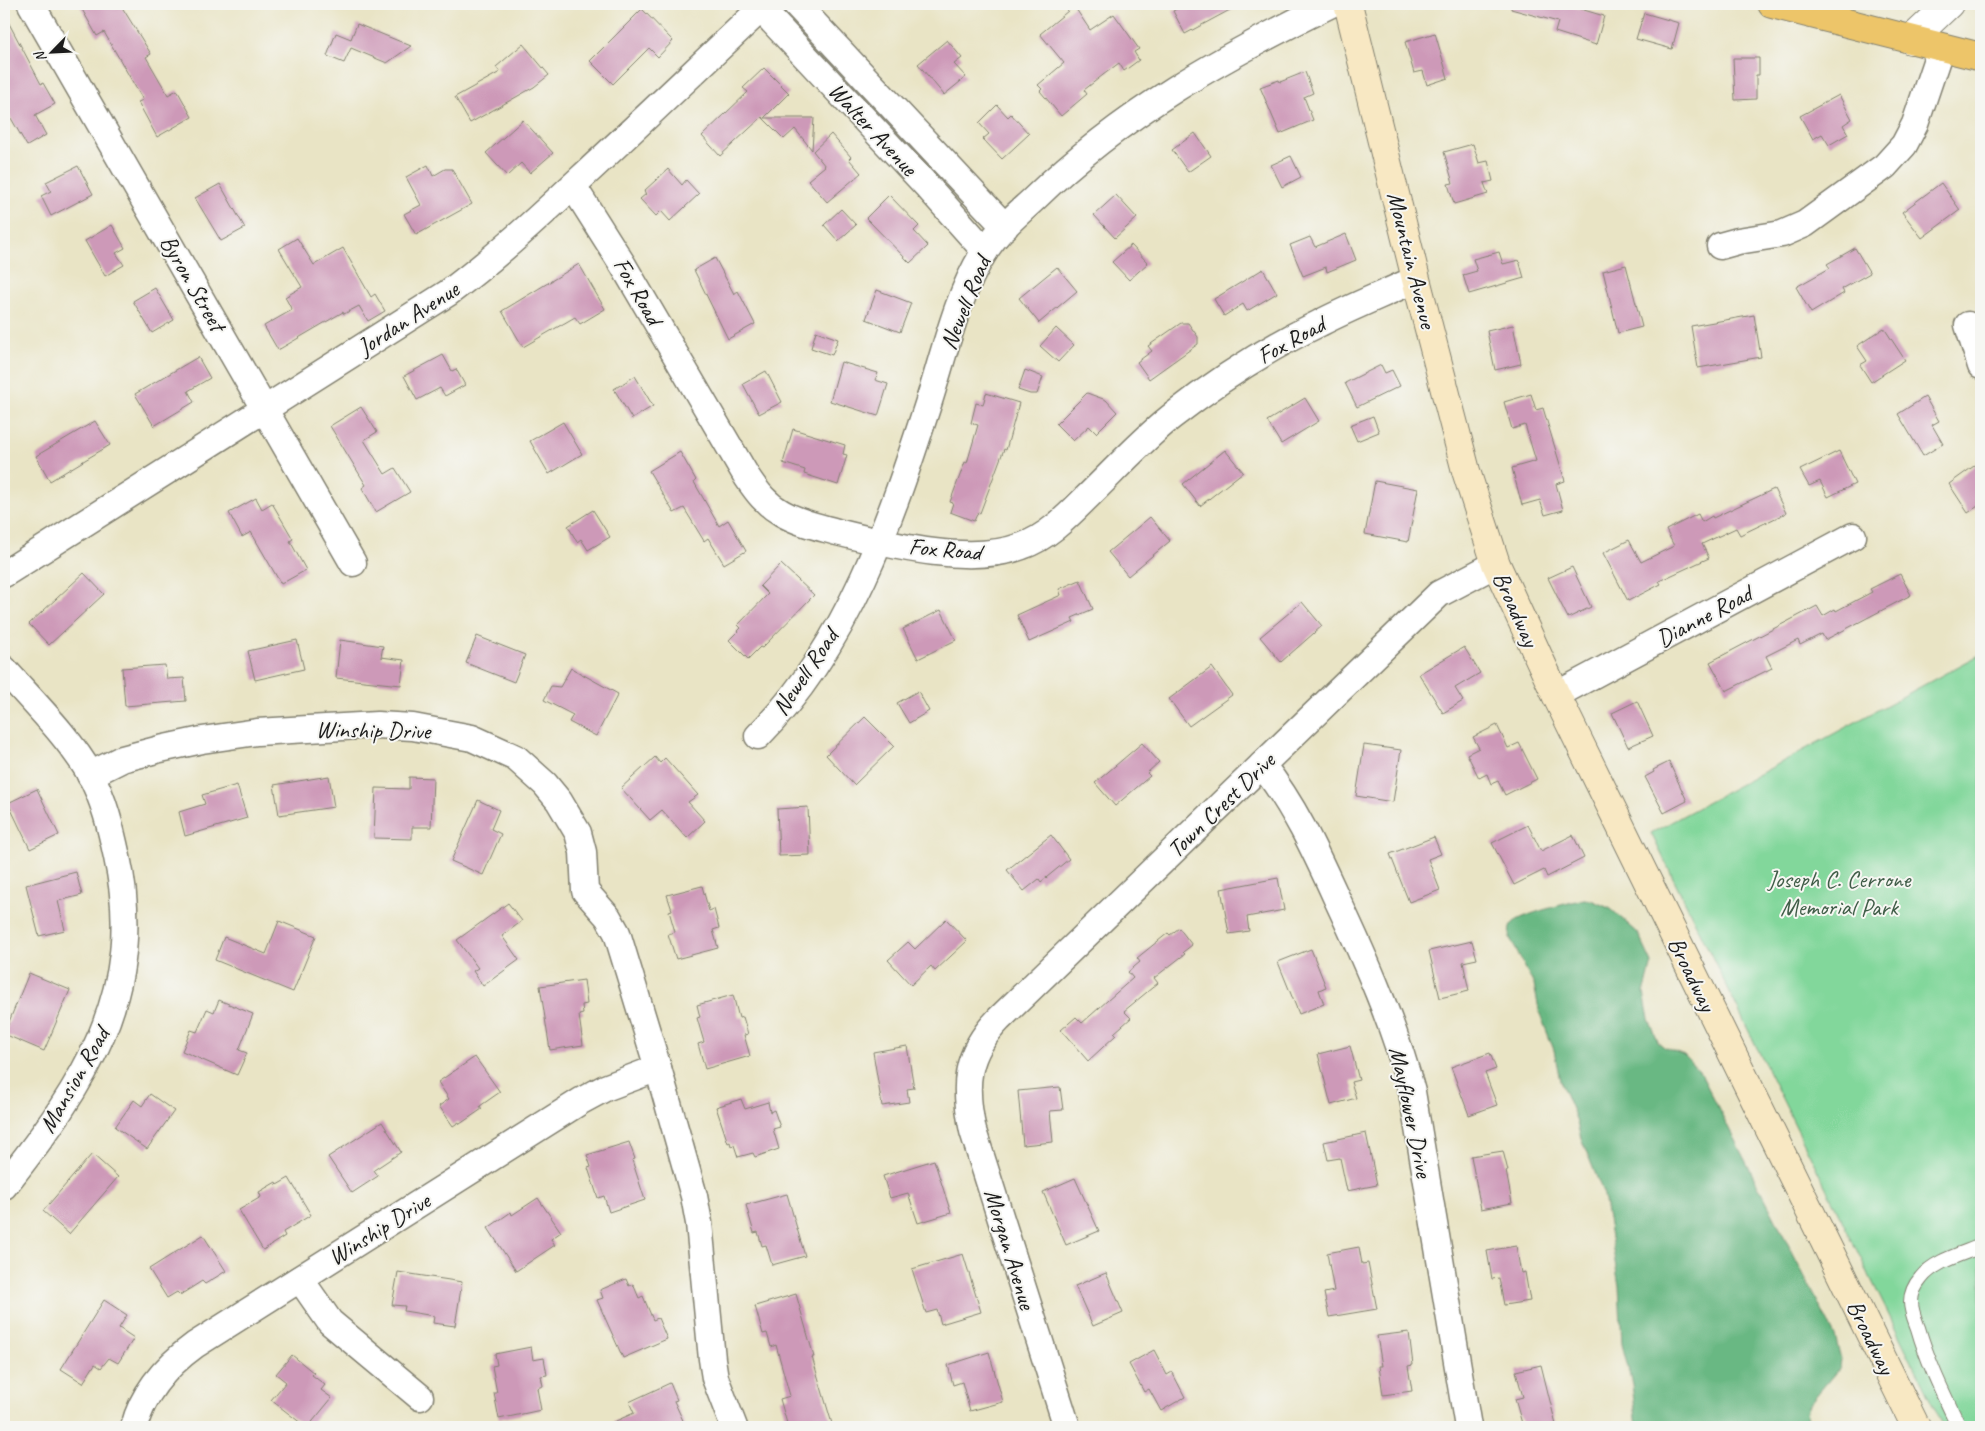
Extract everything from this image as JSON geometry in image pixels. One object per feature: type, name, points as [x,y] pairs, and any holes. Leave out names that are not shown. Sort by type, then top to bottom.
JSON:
[{"type":"main road","name":"Mountain Avenue","points":[[1348,4],[1416,279],[1479,516]]},
{"type":"main road","points":[[1772,4],[1981,57]]},
{"type":"main road","name":"Broadway","points":[[1479,516],[1496,564],[1556,695],[1916,1427]]},
{"type":"street","name":"Byron Street","points":[[31,4],[353,563]]},
{"type":"street","name":"Walter Avenue","points":[[796,4],[1005,227]]},
{"type":"street","name":"Newell Road","points":[[758,736],[790,702],[825,649],[880,543],[955,319],[968,285],[985,251],[1005,227],[1088,149],[1124,122],[1165,94],[1213,66],[1268,35],[1331,4]]},
{"type":"street","points":[[1912,40],[1950,4]]},
{"type":"street","name":"Jordan Avenue","points":[[4,574],[448,293],[502,251],[763,6]]},
{"type":"street","name":"Walter Avenue","points":[[763,6],[985,251]]},
{"type":"street","points":[[1720,246],[1782,234],[1805,224],[1885,166],[1904,145],[1915,124],[1941,47]]},
{"type":"street","name":"Fox Road","points":[[572,186],[618,257],[747,477],[764,501],[783,514],[801,522],[880,543],[962,554],[1001,552],[1023,546],[1038,538],[1059,523],[1154,430],[1221,381],[1320,322],[1416,279]]},
{"type":"street","points":[[1968,326],[1981,366]]},
{"type":"street","name":"Dianne Road","points":[[1556,695],[1853,536]]},
{"type":"street","name":"Town Crest Drive","points":[[969,1068],[974,1052],[981,1040],[999,1019],[1439,594],[1496,564]]},
{"type":"street","name":"Mansion Road","points":[[4,669],[68,743],[90,774],[105,809],[120,867],[125,941],[120,980],[109,1020],[95,1051],[75,1088],[52,1124],[4,1186]]},
{"type":"street","name":"Winship Drive","points":[[90,774],[126,758],[202,740],[257,732],[377,726],[413,727],[472,738],[516,758],[545,784],[564,809],[578,833],[582,852],[585,891],[608,917],[617,933],[658,1068],[694,1196],[699,1223],[712,1359],[716,1378],[734,1427]]},
{"type":"street","name":"Mayflower Drive","points":[[1262,765],[1292,806],[1325,873],[1368,964],[1403,1058],[1412,1092],[1468,1427]]},
{"type":"street","name":"Winship Drive","points":[[134,1427],[149,1391],[182,1355],[593,1094],[658,1068]]},
{"type":"street","name":"Morgan Avenue","points":[[969,1068],[967,1091],[973,1132],[1067,1427]]},
{"type":"street","points":[[300,1279],[330,1322],[420,1398]]},
{"type":"lane","points":[[1959,1427],[1931,1366],[1919,1334],[1911,1305],[1912,1294],[1916,1285],[1928,1270],[1981,1246]]},
{"type":"green space","name":"Joseph C. Cerrone Memorial Park","points":[[1981,654],[1981,1427],[1944,1427],[1651,833]]},
{"type":"green space","points":[[1584,899],[1611,909],[1638,933],[1652,963],[1644,993],[1649,1019],[1658,1042],[1664,1047],[1684,1055],[1700,1072],[1835,1336],[1841,1359],[1840,1367],[1809,1404],[1806,1411],[1810,1427],[1637,1427],[1632,1384],[1622,1344],[1619,1286],[1604,1195],[1560,1081],[1554,1050],[1540,1014],[1534,985],[1510,938],[1511,926],[1518,920],[1546,909]]},
{"type":"building","points":[[79,4],[120,4],[151,54],[146,57],[168,95],[177,90],[192,117],[157,137],[138,102],[143,100],[104,32],[97,36]]},
{"type":"building","points":[[1185,4],[1241,4],[1185,34],[1173,11]]},
{"type":"building","points":[[1512,4],[1564,4],[1604,16],[1596,45],[1555,32],[1558,22],[1511,9]]},
{"type":"building","points":[[1074,6],[1090,30],[1114,14],[1139,49],[1134,52],[1139,60],[1124,71],[1119,63],[1084,90],[1087,94],[1061,116],[1040,91],[1042,89],[1038,85],[1064,63],[1040,34]]},
{"type":"building","points":[[642,9],[673,41],[658,57],[649,48],[613,84],[590,61]]},
{"type":"building","points":[[1644,13],[1679,23],[1672,49],[1636,39]]},
{"type":"building","points":[[4,14],[41,84],[43,83],[55,104],[35,115],[46,135],[27,146],[4,106]]},
{"type":"building","points":[[357,24],[411,46],[387,63],[351,48],[344,63],[327,56],[336,33],[351,39]]},
{"type":"building","points":[[1435,33],[1448,78],[1427,85],[1423,71],[1414,73],[1405,42]]},
{"type":"building","points":[[947,40],[962,58],[954,64],[966,77],[944,95],[918,64]]},
{"type":"building","points":[[523,44],[549,75],[534,87],[470,123],[455,97],[500,72],[496,67]]},
{"type":"building","points":[[1733,58],[1759,58],[1759,75],[1756,75],[1756,99],[1735,100]]},
{"type":"building","points":[[764,68],[789,93],[764,118],[814,118],[812,150],[795,129],[784,139],[762,117],[720,156],[702,136],[748,92],[743,88]]},
{"type":"building","points":[[1305,72],[1313,93],[1304,97],[1313,120],[1280,134],[1260,87],[1279,80],[1280,82]]},
{"type":"building","points":[[1839,95],[1852,119],[1843,125],[1848,134],[1829,145],[1822,134],[1813,139],[1800,116]]},
{"type":"building","points":[[997,105],[1008,117],[1011,114],[1029,134],[1002,159],[983,139],[989,134],[979,123]]},
{"type":"building","points":[[523,120],[553,153],[530,173],[521,163],[507,176],[486,153]]},
{"type":"building","points":[[1195,133],[1211,156],[1188,172],[1172,150]]},
{"type":"building","points":[[831,134],[851,157],[849,159],[861,173],[827,202],[808,180],[825,166],[813,151]]},
{"type":"building","points":[[1473,144],[1479,163],[1488,161],[1493,181],[1484,183],[1488,194],[1454,204],[1448,184],[1453,183],[1444,152]]},
{"type":"building","points":[[1291,156],[1301,177],[1282,187],[1271,165]]},
{"type":"building","points":[[428,165],[433,176],[445,169],[452,169],[472,204],[416,235],[404,214],[421,205],[406,177]]},
{"type":"building","points":[[78,166],[93,194],[51,216],[41,196],[51,191],[46,182]]},
{"type":"building","points":[[668,169],[682,185],[686,180],[699,194],[670,221],[661,211],[656,216],[640,199],[646,194],[644,191]]},
{"type":"building","points":[[1941,183],[1960,210],[1922,238],[1902,212]]},
{"type":"building","points":[[220,184],[245,228],[221,241],[195,198]]},
{"type":"building","points":[[889,195],[919,226],[914,231],[928,246],[910,263],[866,218]]},
{"type":"building","points":[[1116,195],[1137,218],[1115,238],[1094,215]]},
{"type":"building","points":[[841,209],[856,225],[838,241],[824,225]]},
{"type":"building","points":[[112,225],[125,248],[116,253],[124,265],[105,276],[85,241]]},
{"type":"building","points":[[1346,234],[1356,260],[1327,272],[1326,267],[1303,276],[1290,245],[1310,237],[1315,247]]},
{"type":"building","points":[[297,238],[314,265],[343,248],[371,297],[375,294],[385,311],[368,321],[359,306],[344,314],[343,312],[278,350],[264,326],[292,310],[285,297],[302,287],[279,249]]},
{"type":"building","points":[[1131,245],[1148,263],[1129,280],[1112,262]]},
{"type":"building","points":[[1855,248],[1870,273],[1842,289],[1844,293],[1811,313],[1796,287],[1830,268],[1827,264]]},
{"type":"building","points":[[1499,252],[1503,264],[1519,260],[1524,278],[1469,294],[1463,275],[1477,271],[1473,259]]},
{"type":"building","points":[[715,258],[734,294],[738,291],[755,324],[728,339],[694,270]]},
{"type":"building","points":[[579,264],[605,309],[580,324],[575,317],[523,347],[502,311]]},
{"type":"building","points":[[1626,265],[1642,327],[1618,333],[1603,271]]},
{"type":"building","points":[[1057,267],[1077,291],[1039,323],[1019,298]]},
{"type":"building","points":[[1263,269],[1277,293],[1247,311],[1243,304],[1224,316],[1214,299]]},
{"type":"building","points":[[155,288],[174,320],[152,333],[133,301]]},
{"type":"building","points":[[877,290],[911,303],[900,332],[866,319]]},
{"type":"building","points":[[1754,315],[1761,357],[1698,368],[1691,326]]},
{"type":"building","points":[[1181,323],[1188,323],[1198,337],[1198,344],[1149,379],[1137,362],[1152,351],[1148,346]]},
{"type":"building","points":[[1513,325],[1521,364],[1495,370],[1487,331]]},
{"type":"building","points":[[1056,328],[1074,345],[1058,362],[1040,346]]},
{"type":"building","points":[[1884,328],[1905,360],[1871,382],[1860,365],[1867,361],[1857,346]]},
{"type":"building","points":[[816,331],[838,339],[832,355],[811,348]]},
{"type":"building","points":[[443,355],[452,371],[456,369],[465,385],[445,396],[440,388],[417,400],[404,376]]},
{"type":"building","points":[[198,357],[210,378],[188,391],[194,402],[154,426],[135,394]]},
{"type":"building","points":[[841,362],[878,373],[875,380],[888,384],[878,416],[830,401]]},
{"type":"building","points":[[1381,365],[1385,373],[1392,370],[1400,386],[1357,407],[1345,383]]},
{"type":"building","points":[[1025,370],[1043,377],[1037,394],[1018,390]]},
{"type":"building","points":[[766,371],[782,402],[759,414],[743,384]]},
{"type":"building","points":[[635,376],[653,406],[632,419],[614,389]]},
{"type":"building","points":[[986,393],[1019,403],[1006,450],[1004,449],[980,513],[978,512],[974,521],[950,512],[953,503],[950,502],[965,462],[967,463],[978,425],[971,423],[976,403],[983,405]]},
{"type":"building","points":[[1087,393],[1106,400],[1117,412],[1096,433],[1089,426],[1073,441],[1056,424]]},
{"type":"building","points":[[1531,394],[1536,410],[1543,408],[1565,481],[1556,484],[1563,510],[1545,515],[1540,500],[1522,505],[1512,468],[1536,461],[1525,425],[1512,429],[1504,402]]},
{"type":"building","points":[[1925,397],[1939,421],[1932,425],[1943,444],[1923,456],[1898,414]]},
{"type":"building","points":[[1305,398],[1319,421],[1281,444],[1267,421]]},
{"type":"building","points":[[361,407],[377,432],[364,440],[385,474],[395,468],[410,492],[376,512],[362,488],[366,485],[330,426]]},
{"type":"building","points":[[1373,416],[1379,432],[1357,441],[1350,425]]},
{"type":"building","points":[[95,421],[110,445],[50,481],[36,456]]},
{"type":"building","points":[[563,422],[582,454],[549,474],[530,441]]},
{"type":"building","points":[[793,429],[845,445],[843,454],[847,455],[838,485],[804,474],[805,470],[783,463]]},
{"type":"building","points":[[1225,450],[1243,472],[1200,506],[1183,484]]},
{"type":"building","points":[[1839,451],[1855,484],[1828,497],[1820,481],[1809,486],[1800,470]]},
{"type":"building","points":[[680,452],[696,480],[694,482],[719,526],[728,520],[746,551],[724,564],[708,538],[704,541],[684,508],[674,513],[649,471]]},
{"type":"building","points":[[1981,461],[1981,504],[1968,513],[1949,484]]},
{"type":"building","points":[[1375,481],[1418,489],[1408,542],[1365,534]]},
{"type":"building","points":[[1774,489],[1786,513],[1740,535],[1736,528],[1702,544],[1709,558],[1659,581],[1661,584],[1628,601],[1603,553],[1629,540],[1641,562],[1674,546],[1666,530],[1698,514],[1702,522],[1712,516],[1713,518]]},
{"type":"building","points":[[256,498],[262,509],[272,503],[293,539],[290,541],[306,570],[281,584],[251,532],[242,537],[229,513]]},
{"type":"building","points":[[593,510],[610,537],[588,550],[581,539],[577,542],[568,526]]},
{"type":"building","points":[[1150,517],[1170,541],[1128,576],[1108,552]]},
{"type":"building","points":[[781,564],[814,595],[762,648],[760,647],[748,659],[729,640],[741,628],[738,625],[768,594],[760,586]]},
{"type":"building","points":[[1572,567],[1591,607],[1568,618],[1548,578]]},
{"type":"building","points":[[84,573],[104,594],[49,645],[29,624]]},
{"type":"building","points":[[1900,574],[1911,595],[1825,640],[1822,634],[1800,645],[1798,640],[1766,656],[1772,668],[1726,691],[1710,662],[1817,606],[1823,616],[1835,609],[1836,611],[1872,592],[1870,589]]},
{"type":"building","points":[[1080,580],[1093,609],[1072,618],[1074,622],[1029,642],[1017,615],[1061,595],[1059,589]]},
{"type":"building","points":[[1302,602],[1322,626],[1281,662],[1260,637]]},
{"type":"building","points":[[941,610],[956,640],[918,659],[903,629]]},
{"type":"building","points":[[477,636],[525,655],[514,682],[466,663]]},
{"type":"building","points":[[297,640],[304,669],[255,680],[248,651]]},
{"type":"building","points":[[340,640],[383,646],[381,657],[404,660],[401,685],[336,678]]},
{"type":"building","points":[[1464,647],[1480,673],[1455,688],[1463,701],[1443,713],[1419,674]]},
{"type":"building","points":[[165,665],[167,679],[184,678],[186,701],[125,706],[122,668]]},
{"type":"building","points":[[1212,667],[1232,695],[1189,726],[1169,699]]},
{"type":"building","points":[[571,668],[618,694],[596,736],[569,722],[573,715],[544,700],[551,686],[560,687]]},
{"type":"building","points":[[918,691],[929,711],[909,723],[897,703]]},
{"type":"building","points":[[1637,701],[1653,736],[1628,747],[1612,713]]},
{"type":"building","points":[[865,717],[894,746],[854,785],[826,755]]},
{"type":"building","points":[[1497,725],[1508,748],[1519,743],[1537,779],[1505,795],[1498,781],[1491,784],[1487,774],[1479,778],[1467,754],[1479,748],[1473,737]]},
{"type":"building","points":[[1142,743],[1159,762],[1147,773],[1150,776],[1115,806],[1095,783]]},
{"type":"building","points":[[1364,745],[1401,750],[1393,802],[1356,796]]},
{"type":"building","points":[[655,757],[660,763],[665,758],[698,795],[688,802],[705,821],[687,838],[662,810],[650,820],[621,788]]},
{"type":"building","points":[[1669,762],[1687,801],[1664,813],[1645,777],[1654,772],[1653,770]]},
{"type":"building","points":[[329,776],[334,807],[279,815],[274,785]]},
{"type":"building","points":[[409,777],[433,778],[431,827],[412,827],[412,839],[374,838],[376,788],[409,789]]},
{"type":"building","points":[[237,785],[247,818],[185,836],[179,812],[205,804],[202,795]]},
{"type":"building","points":[[37,789],[59,835],[30,849],[8,803]]},
{"type":"building","points":[[478,800],[499,810],[491,829],[501,834],[483,875],[451,861]]},
{"type":"building","points":[[808,807],[810,855],[779,856],[777,809]]},
{"type":"building","points":[[1528,825],[1541,851],[1573,835],[1584,858],[1547,877],[1544,870],[1514,885],[1492,843]]},
{"type":"building","points":[[1051,835],[1069,859],[1041,882],[1039,879],[1024,891],[1007,870]]},
{"type":"building","points":[[1434,837],[1441,854],[1428,859],[1440,890],[1409,902],[1390,854]]},
{"type":"building","points":[[76,872],[82,895],[58,901],[65,930],[39,936],[26,885]]},
{"type":"building","points":[[1278,878],[1284,910],[1247,917],[1249,931],[1229,934],[1221,889]]},
{"type":"building","points":[[702,886],[709,911],[714,909],[719,928],[713,930],[718,948],[676,959],[668,934],[675,932],[669,911],[672,910],[667,895]]},
{"type":"building","points":[[508,903],[522,921],[502,936],[519,960],[483,986],[473,971],[478,968],[457,940]]},
{"type":"building","points":[[946,919],[967,941],[935,971],[931,966],[911,985],[888,960],[908,942],[915,949]]},
{"type":"building","points":[[279,921],[316,936],[293,992],[215,960],[224,937],[266,954]]},
{"type":"building","points":[[1179,928],[1192,945],[1183,952],[1185,954],[1154,978],[1158,983],[1124,1011],[1131,1018],[1088,1061],[1061,1030],[1076,1017],[1082,1023],[1133,978],[1128,972],[1140,962],[1137,958],[1168,933],[1170,935]]},
{"type":"building","points":[[1472,941],[1477,959],[1463,962],[1469,991],[1440,998],[1429,951]]},
{"type":"building","points":[[1311,949],[1326,987],[1319,990],[1324,1004],[1299,1014],[1278,962]]},
{"type":"building","points":[[29,973],[70,990],[44,1051],[4,1034]]},
{"type":"building","points":[[584,980],[587,1004],[582,1005],[583,1014],[579,1015],[583,1045],[550,1050],[540,986]]},
{"type":"building","points":[[733,995],[739,1018],[743,1017],[748,1034],[744,1035],[750,1056],[705,1069],[698,1044],[704,1042],[697,1018],[700,1017],[697,1005]]},
{"type":"building","points":[[219,1000],[253,1014],[239,1050],[247,1053],[237,1075],[182,1051],[191,1030],[197,1032],[207,1009],[214,1012]]},
{"type":"building","points":[[907,1046],[914,1088],[907,1089],[909,1102],[882,1106],[873,1052]]},
{"type":"building","points":[[1350,1046],[1359,1080],[1351,1082],[1356,1098],[1331,1105],[1318,1054]]},
{"type":"building","points":[[1490,1053],[1496,1069],[1485,1073],[1497,1105],[1469,1115],[1451,1067]]},
{"type":"building","points":[[475,1057],[500,1092],[480,1106],[482,1109],[460,1124],[459,1122],[453,1126],[439,1106],[449,1099],[438,1082]]},
{"type":"building","points":[[1060,1087],[1063,1110],[1050,1111],[1053,1142],[1023,1145],[1018,1091]]},
{"type":"building","points":[[150,1094],[174,1111],[147,1149],[115,1127],[134,1100],[142,1106]]},
{"type":"building","points":[[741,1099],[745,1109],[768,1102],[770,1112],[774,1110],[780,1127],[773,1129],[779,1149],[755,1157],[753,1153],[738,1157],[734,1145],[731,1146],[730,1142],[728,1143],[716,1107]]},
{"type":"building","points":[[382,1122],[401,1152],[374,1170],[378,1176],[352,1193],[328,1157]]},
{"type":"building","points":[[1366,1133],[1377,1185],[1347,1191],[1340,1158],[1328,1160],[1324,1142]]},
{"type":"building","points":[[629,1142],[635,1159],[632,1160],[645,1200],[609,1212],[604,1196],[598,1198],[588,1168],[591,1167],[587,1155]]},
{"type":"building","points":[[1503,1151],[1508,1171],[1506,1171],[1512,1203],[1481,1209],[1471,1156]]},
{"type":"building","points":[[92,1154],[118,1177],[69,1234],[43,1211]]},
{"type":"building","points":[[934,1160],[951,1213],[918,1223],[908,1193],[890,1198],[883,1176]]},
{"type":"building","points":[[289,1178],[311,1215],[283,1232],[285,1236],[263,1250],[239,1210],[261,1197],[259,1192],[276,1182],[277,1185]]},
{"type":"building","points":[[1075,1178],[1099,1231],[1066,1245],[1043,1192]]},
{"type":"building","points":[[787,1194],[805,1256],[772,1265],[766,1245],[762,1246],[758,1232],[754,1233],[746,1205]]},
{"type":"building","points":[[538,1198],[561,1232],[551,1239],[555,1245],[516,1271],[488,1228],[511,1212],[512,1215]]},
{"type":"building","points":[[203,1235],[226,1271],[205,1284],[202,1281],[180,1295],[177,1292],[167,1298],[149,1269]]},
{"type":"building","points":[[1516,1246],[1521,1273],[1525,1272],[1530,1301],[1504,1305],[1499,1278],[1492,1279],[1487,1251]]},
{"type":"building","points":[[1359,1247],[1362,1264],[1368,1263],[1377,1309],[1329,1317],[1324,1293],[1334,1291],[1327,1253]]},
{"type":"building","points":[[963,1254],[981,1312],[941,1324],[937,1310],[926,1313],[912,1269]]},
{"type":"building","points":[[398,1272],[462,1282],[455,1326],[433,1323],[434,1316],[404,1311],[405,1306],[392,1305]]},
{"type":"building","points":[[1106,1273],[1123,1313],[1093,1326],[1075,1286]]},
{"type":"building","points":[[626,1279],[629,1286],[633,1284],[639,1298],[643,1296],[653,1320],[658,1318],[667,1339],[623,1358],[597,1300],[603,1298],[600,1290]]},
{"type":"building","points":[[796,1294],[833,1427],[788,1427],[780,1399],[790,1396],[776,1345],[771,1347],[767,1333],[763,1334],[755,1306]]},
{"type":"building","points":[[104,1300],[127,1315],[119,1328],[134,1338],[118,1363],[109,1358],[101,1368],[95,1364],[83,1383],[61,1369]]},
{"type":"building","points":[[1409,1332],[1413,1365],[1408,1366],[1412,1391],[1383,1395],[1379,1366],[1382,1366],[1377,1336]]},
{"type":"building","points":[[531,1347],[533,1360],[544,1358],[547,1375],[541,1376],[543,1386],[537,1388],[541,1410],[499,1419],[494,1393],[497,1393],[492,1366],[497,1365],[495,1354]]},
{"type":"building","points":[[1154,1350],[1167,1375],[1172,1372],[1185,1397],[1161,1411],[1149,1389],[1144,1392],[1129,1364]]},
{"type":"building","points":[[989,1352],[1003,1402],[970,1411],[962,1382],[953,1385],[948,1365]]},
{"type":"building","points":[[292,1355],[314,1373],[312,1375],[325,1385],[321,1390],[332,1398],[308,1427],[271,1400],[286,1382],[276,1374]]},
{"type":"building","points":[[1541,1365],[1556,1425],[1523,1427],[1515,1399],[1523,1397],[1516,1371]]},
{"type":"building","points":[[670,1383],[677,1400],[674,1401],[686,1427],[602,1427],[634,1413],[629,1402]]}]
